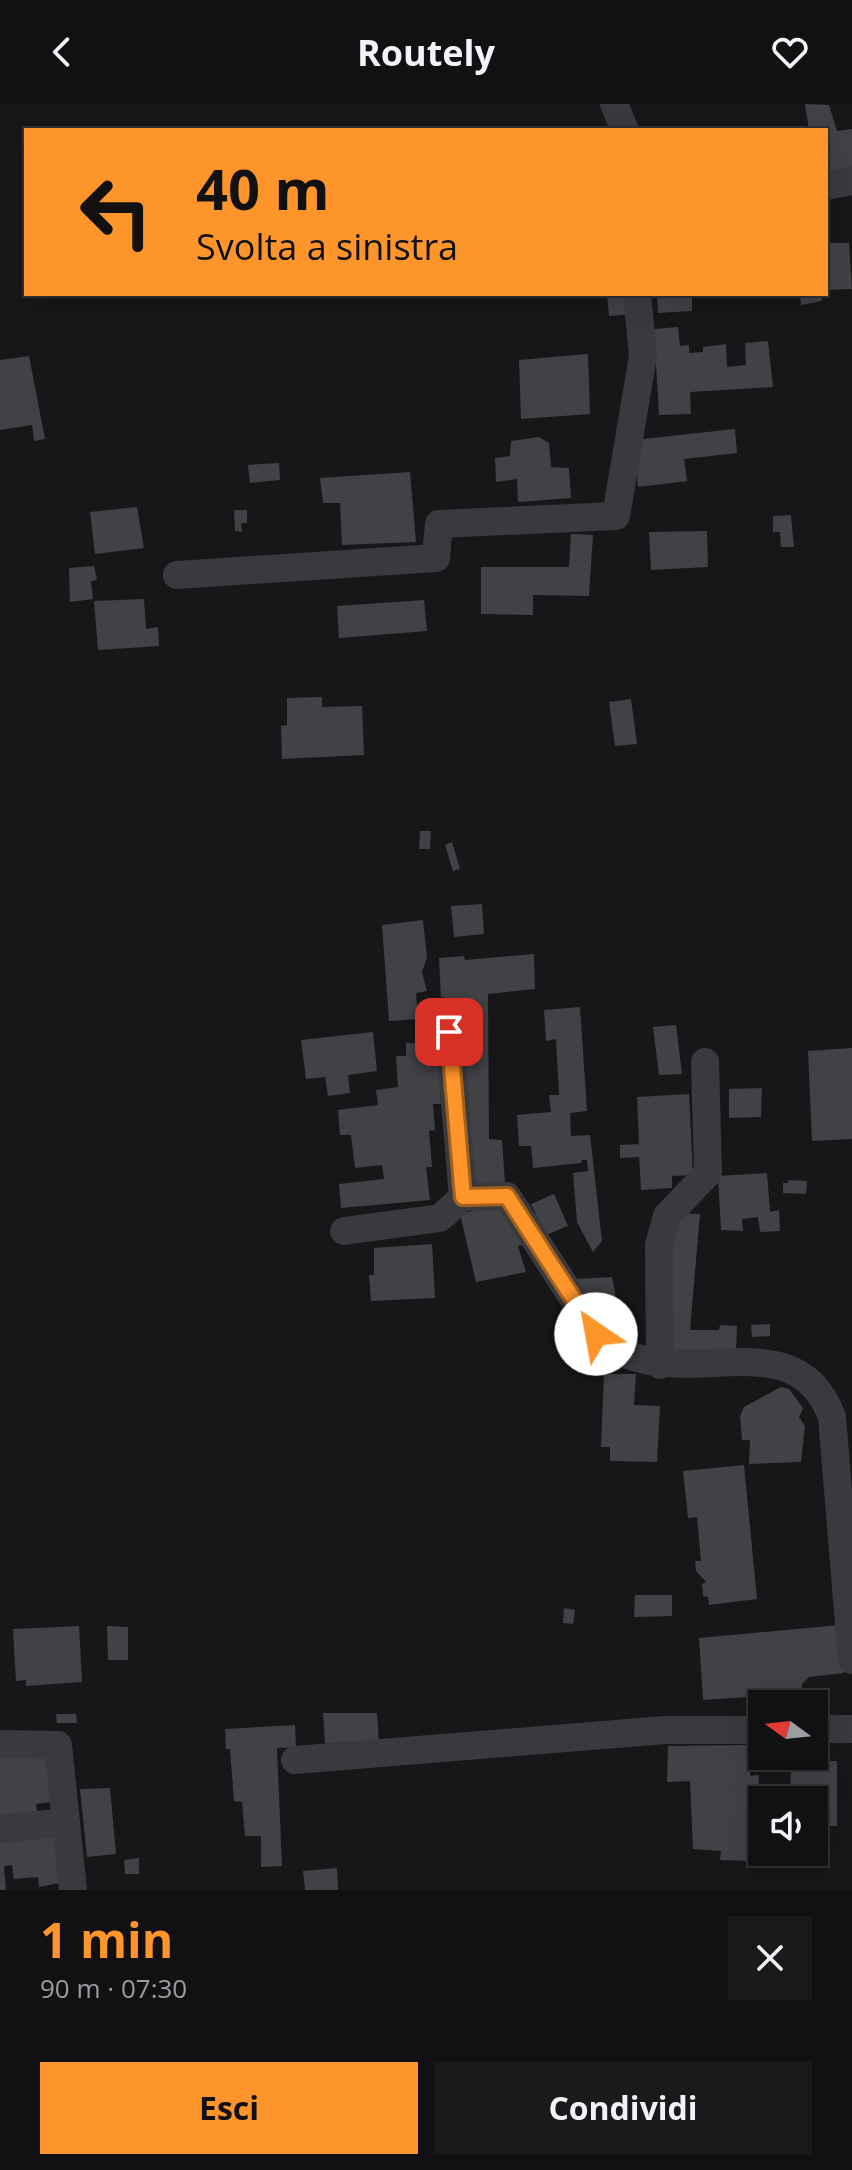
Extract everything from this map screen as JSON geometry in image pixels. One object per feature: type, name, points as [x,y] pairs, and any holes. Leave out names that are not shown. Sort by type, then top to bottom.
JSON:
[{"type":"street","points":[[614,104],[624,128]]},
{"type":"street","points":[[828,186],[852,181]]},
{"type":"street","points":[[177,575],[436,558],[439,524],[616,516],[643,356],[637,296]]},
{"type":"street","points":[[449,1032],[463,1197]]},
{"type":"street","points":[[660,1365],[659,1245],[667,1216],[708,1173],[705,1062]]},
{"type":"street","points":[[344,1231],[440,1218],[463,1197],[507,1196],[596,1334],[612,1349],[633,1359],[660,1365],[767,1363],[790,1367],[811,1380],[824,1395],[832,1417],[852,1660]]},
{"type":"street","points":[[828,1729],[852,1729]]},
{"type":"street","points":[[295,1760],[665,1730],[748,1730]]},
{"type":"street","points":[[0,1744],[58,1745],[73,1890]]},
{"type":"street","points":[[0,1829],[66,1822]]},
{"type":"building","points":[[805,104],[829,105],[837,131],[852,129],[852,168],[828,173],[828,128],[809,128]]},
{"type":"building","points":[[828,243],[849,243],[852,289],[828,290]]},
{"type":"building","points":[[607,296],[631,296],[633,314],[609,316]]},
{"type":"building","points":[[657,296],[692,296],[692,311],[658,313]]},
{"type":"building","points":[[800,296],[821,296],[822,301],[801,305]]},
{"type":"building","points":[[678,327],[680,346],[689,345],[689,353],[703,352],[703,347],[726,344],[727,367],[746,365],[745,343],[768,341],[773,387],[690,392],[691,414],[659,415],[654,329]]},
{"type":"building","points":[[588,354],[590,414],[521,419],[519,360]]},
{"type":"building","points":[[29,356],[45,439],[34,441],[32,425],[0,430],[0,360]]},
{"type":"building","points":[[735,429],[737,453],[684,459],[687,481],[638,487],[634,440]]},
{"type":"building","points":[[539,437],[549,443],[551,467],[569,468],[571,498],[518,502],[517,479],[496,482],[495,458],[510,456],[511,441]]},
{"type":"building","points":[[279,463],[280,480],[250,483],[248,465]]},
{"type":"building","points":[[410,472],[416,542],[342,545],[340,503],[323,503],[320,478]]},
{"type":"building","points":[[137,507],[144,548],[95,554],[90,512]]},
{"type":"building","points":[[234,510],[247,510],[247,523],[241,523],[242,532],[235,531]]},
{"type":"building","points":[[791,515],[794,547],[781,547],[780,532],[773,532],[773,516]]},
{"type":"building","points":[[707,531],[708,567],[651,570],[649,532]]},
{"type":"building","points":[[571,534],[593,535],[589,596],[533,595],[533,615],[481,614],[481,567],[569,567]]},
{"type":"building","points":[[94,566],[97,580],[91,581],[93,599],[70,602],[69,568]]},
{"type":"building","points":[[144,599],[146,629],[158,627],[159,646],[98,650],[94,601]]},
{"type":"building","points":[[424,600],[427,631],[339,638],[337,606]]},
{"type":"building","points":[[322,697],[322,707],[362,706],[364,755],[282,759],[281,726],[287,725],[287,698]]},
{"type":"building","points":[[631,699],[637,744],[615,746],[609,702]]},
{"type":"building","points":[[420,831],[431,831],[430,849],[419,849]]},
{"type":"building","points":[[452,842],[460,869],[453,871],[445,845]]},
{"type":"building","points":[[482,904],[484,934],[454,937],[451,906]]},
{"type":"building","points":[[423,920],[427,957],[422,972],[427,991],[416,993],[418,1019],[389,1021],[382,925]]},
{"type":"building","points":[[534,954],[535,989],[488,994],[489,1139],[502,1140],[505,1183],[471,1188],[464,1095],[464,1001],[441,997],[439,958],[464,956],[465,960]]},
{"type":"building","points":[[580,1007],[587,1111],[570,1113],[571,1136],[590,1135],[602,1241],[593,1252],[577,1222],[573,1173],[588,1171],[587,1160],[533,1168],[531,1146],[519,1146],[517,1115],[551,1112],[549,1095],[559,1095],[556,1039],[546,1041],[544,1010]]},
{"type":"building","points":[[676,1025],[682,1074],[659,1075],[653,1027]]},
{"type":"building","points":[[373,1032],[377,1071],[348,1075],[350,1093],[328,1096],[325,1077],[306,1079],[301,1040]]},
{"type":"building","points":[[406,1043],[430,1043],[430,1063],[446,1063],[448,1090],[440,1090],[441,1104],[433,1104],[435,1130],[429,1131],[432,1167],[426,1167],[430,1200],[341,1208],[339,1184],[384,1179],[382,1165],[355,1168],[351,1135],[340,1135],[338,1110],[378,1105],[376,1090],[398,1087],[396,1056],[406,1056]]},
{"type":"building","points":[[852,1048],[852,1139],[812,1141],[808,1051]]},
{"type":"building","points":[[762,1088],[761,1117],[729,1118],[729,1089]]},
{"type":"building","points":[[689,1094],[693,1175],[672,1176],[672,1188],[641,1190],[639,1157],[620,1158],[620,1145],[639,1144],[637,1097]]},
{"type":"building","points":[[767,1173],[770,1212],[779,1210],[780,1231],[760,1232],[758,1217],[742,1219],[743,1231],[721,1230],[718,1176]]},
{"type":"building","points":[[788,1180],[807,1181],[806,1194],[783,1193],[783,1183],[788,1183]]},
{"type":"building","points":[[554,1194],[568,1226],[546,1235],[531,1204]]},
{"type":"building","points":[[507,1203],[528,1243],[518,1246],[526,1272],[476,1282],[460,1214]]},
{"type":"building","points":[[675,1213],[700,1214],[690,1330],[719,1330],[720,1325],[737,1326],[736,1352],[663,1354]]},
{"type":"building","points":[[432,1244],[435,1298],[371,1301],[369,1275],[374,1275],[374,1248]]},
{"type":"building","points":[[612,1277],[618,1309],[594,1311],[575,1279]]},
{"type":"building","points":[[770,1324],[770,1336],[752,1337],[751,1325]]},
{"type":"building","points":[[604,1374],[636,1374],[634,1405],[660,1406],[657,1462],[610,1461],[610,1447],[601,1447]]},
{"type":"building","points":[[781,1387],[789,1389],[803,1408],[799,1417],[805,1426],[801,1462],[749,1464],[750,1440],[742,1440],[740,1416],[744,1407]]},
{"type":"building","points":[[744,1465],[757,1599],[709,1605],[708,1597],[703,1596],[702,1584],[706,1582],[696,1571],[695,1561],[701,1561],[697,1517],[688,1518],[683,1471]]},
{"type":"building","points":[[635,1595],[672,1595],[672,1616],[634,1617]]},
{"type":"building","points":[[564,1608],[575,1610],[573,1624],[563,1623]]},
{"type":"building","points":[[840,1625],[844,1673],[809,1677],[802,1684],[802,1690],[748,1690],[748,1697],[703,1700],[699,1638]]},
{"type":"building","points":[[79,1626],[82,1682],[26,1686],[26,1680],[16,1681],[13,1629]]},
{"type":"building","points":[[107,1626],[128,1627],[128,1660],[108,1660]]},
{"type":"building","points":[[323,1713],[377,1713],[379,1742],[325,1743]]},
{"type":"building","points":[[56,1714],[76,1714],[77,1723],[57,1723]]},
{"type":"building","points":[[295,1725],[296,1747],[277,1748],[282,1866],[261,1867],[261,1836],[245,1836],[242,1802],[234,1801],[230,1749],[226,1749],[225,1729]]},
{"type":"building","points":[[748,1745],[750,1776],[759,1775],[758,1786],[748,1786],[748,1861],[720,1860],[721,1851],[693,1849],[690,1781],[667,1782],[668,1746]]},
{"type":"building","points":[[0,1747],[47,1751],[52,1802],[36,1804],[37,1813],[0,1818]]},
{"type":"building","points":[[828,1761],[837,1761],[837,1826],[828,1826],[828,1786],[790,1786],[791,1770],[828,1770]]},
{"type":"building","points":[[110,1788],[116,1854],[87,1857],[80,1789]]},
{"type":"building","points":[[59,1835],[64,1882],[39,1887],[38,1877],[14,1879],[12,1865],[4,1866],[6,1890],[0,1890],[0,1841]]},
{"type":"building","points":[[139,1858],[139,1874],[125,1874],[124,1860]]},
{"type":"building","points":[[337,1868],[338,1890],[305,1890],[303,1871]]},
{"type":"route","points":[[449,1032],[463,1197],[507,1196],[596,1334]]}]
